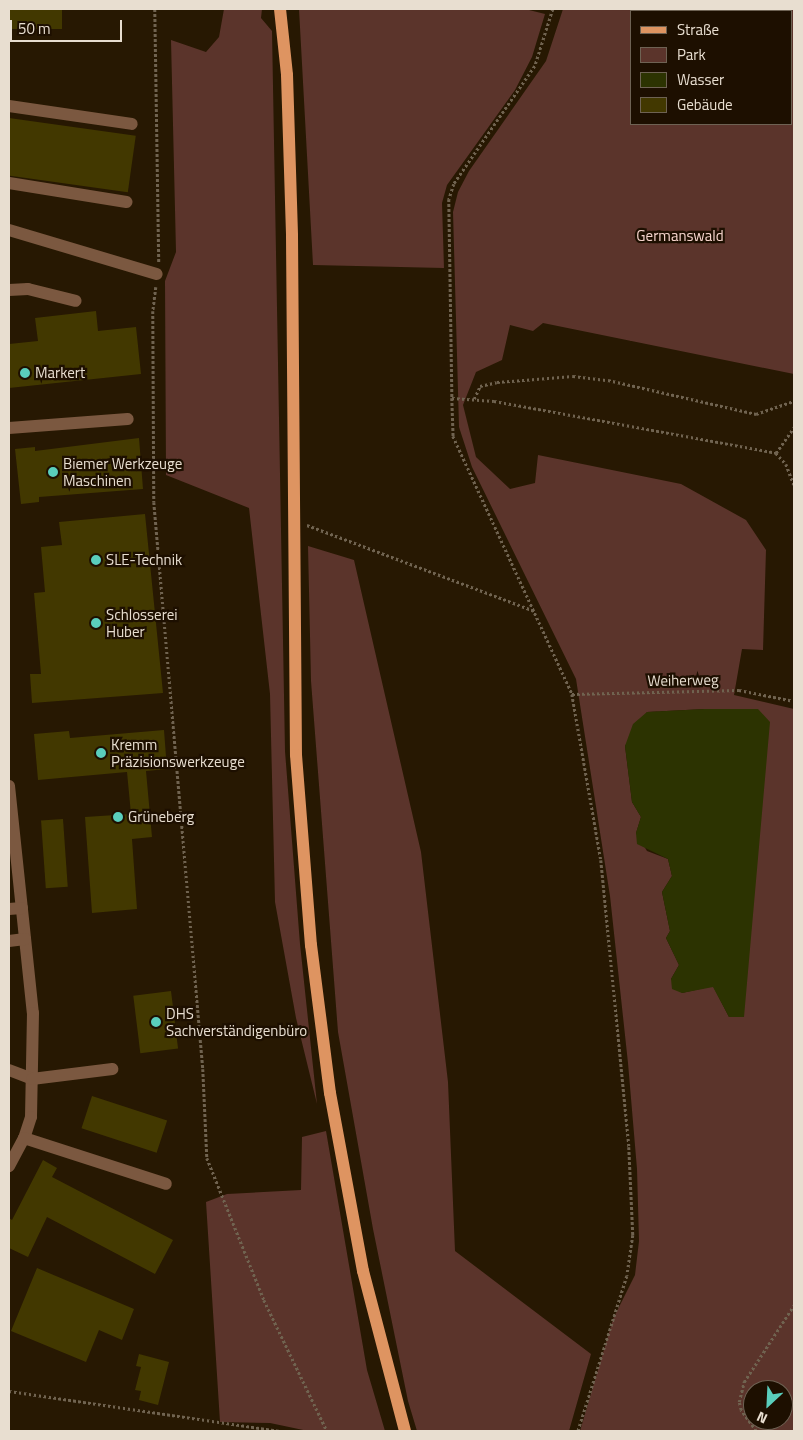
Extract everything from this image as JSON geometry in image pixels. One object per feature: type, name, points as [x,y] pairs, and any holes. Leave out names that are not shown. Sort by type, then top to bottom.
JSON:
[{"type":"main road","points":[[280,9],[288,75],[292,236],[296,755],[311,945],[330,1094],[363,1271],[405,1431]]},
{"type":"street","points":[[9,106],[132,124]]},
{"type":"street","points":[[9,183],[126,202]]},
{"type":"street","points":[[9,230],[157,274]]},
{"type":"street","points":[[9,290],[28,289],[76,301]]},
{"type":"street","points":[[9,428],[128,419]]},
{"type":"street","points":[[9,786],[15,908],[25,939],[33,1013],[31,1117],[24,1138],[9,1166]]},
{"type":"street","points":[[9,941],[25,939]]},
{"type":"street","points":[[9,1070],[32,1079],[112,1069]]},
{"type":"street","points":[[24,1138],[166,1184]]},
{"type":"path","points":[[155,9],[160,258],[153,311],[154,502],[202,1059],[207,1158],[264,1300],[327,1431]]},
{"type":"path","points":[[553,9],[535,66],[454,184],[449,199],[452,398],[453,436],[572,694],[601,860],[629,1147],[633,1235],[627,1276],[578,1431]]},
{"type":"path","points":[[474,399],[480,386],[497,382],[573,376],[608,380],[756,414],[794,401]]},
{"type":"path","points":[[452,398],[474,399],[776,453],[786,464],[794,485]]},
{"type":"path","points":[[776,453],[794,427]]},
{"type":"path","points":[[294,520],[535,611]]},
{"type":"path","name":"Weiherweg","points":[[572,694],[739,690],[794,701]]},
{"type":"path","points":[[756,1431],[741,1410],[739,1402],[744,1382],[794,1305]]},
{"type":"path","points":[[9,1391],[280,1431]]},
{"type":"green space","points":[[224,9],[262,9],[261,18],[272,31],[285,751],[300,944],[317,1104],[296,1018],[275,902],[270,694],[249,508],[166,475],[165,281],[176,252],[171,40],[206,52],[219,37]]},
{"type":"green space","points":[[299,9],[525,9],[545,14],[532,57],[515,90],[447,185],[442,203],[444,268],[313,265]]},
{"type":"green space","name":"Germanswald","points":[[563,9],[794,9],[794,374],[543,323],[533,331],[510,325],[502,360],[476,372],[463,405],[476,457],[510,489],[535,483],[538,455],[681,484],[746,520],[766,550],[763,650],[742,649],[734,695],[794,709],[794,1431],[580,1431],[613,1319],[635,1275],[639,1241],[637,1169],[628,1063],[610,896],[576,679],[472,467],[459,427],[453,212],[458,192],[469,171],[546,61]],"holes":[[[758,709],[729,1017],[713,986],[682,993],[671,979],[679,965],[666,938],[670,931],[662,892],[672,876],[668,859],[647,851],[636,833],[641,817],[632,802],[625,746],[647,712]]]},
{"type":"green space","points":[[308,546],[354,560],[421,852],[448,1082],[455,1251],[591,1354],[569,1431],[417,1431],[408,1401],[373,1229],[338,1032],[311,681]]},
{"type":"green space","points":[[326,1131],[367,1370],[385,1431],[308,1431],[270,1423],[220,1422],[206,1202],[227,1194],[301,1190],[302,1137]]},
{"type":"water","points":[[758,709],[770,722],[744,1017],[729,1017],[713,987],[682,993],[672,989],[671,979],[679,965],[666,938],[670,931],[662,892],[672,876],[668,859],[637,844],[636,833],[641,817],[632,802],[625,746],[633,724],[647,712]]},
{"type":"building","points":[[9,9],[62,9],[62,29],[9,29]]},
{"type":"building","points":[[9,118],[136,136],[128,192],[9,176]]},
{"type":"building","points":[[96,311],[98,331],[136,327],[141,374],[9,388],[9,344],[38,341],[35,318]]},
{"type":"building","points":[[139,438],[143,489],[39,497],[39,502],[21,504],[15,449],[35,447],[35,451]]},
{"type":"building","points":[[145,514],[163,693],[32,703],[30,674],[41,674],[34,593],[45,592],[41,547],[62,545],[59,522]]},
{"type":"building","points":[[164,730],[167,769],[146,771],[152,837],[132,839],[137,909],[92,913],[85,817],[131,814],[127,772],[38,780],[34,734],[69,731],[70,738]]},
{"type":"building","points":[[63,819],[68,887],[46,888],[41,821]]},
{"type":"building","name":"DHS Sachverständigenbüro","points":[[171,991],[178,1049],[140,1053],[133,996]]},
{"type":"building","points":[[92,1096],[167,1120],[157,1153],[81,1128]]},
{"type":"building","points":[[43,1160],[57,1168],[52,1177],[173,1240],[155,1274],[47,1217],[28,1257],[9,1248],[9,1218],[12,1220]]},
{"type":"building","points":[[37,1268],[134,1309],[122,1340],[99,1330],[86,1362],[11,1331]]},
{"type":"building","points":[[139,1354],[169,1362],[158,1405],[139,1400],[141,1391],[135,1390],[141,1367],[136,1366]]},
{"type":"place","name":"Markert","points":[[25,373]]},
{"type":"place","name":"Biemer Werkzeuge Maschinen","points":[[53,472]]},
{"type":"place","name":"SLE-Technik","points":[[96,560]]},
{"type":"place","name":"Schlosserei Huber","points":[[96,623]]},
{"type":"place","name":"Kremm Präzisionswerkzeuge","points":[[101,753]]},
{"type":"place","name":"Grüneberg","points":[[118,817]]},
{"type":"place","name":"DHS Sachverständigenbüro","points":[[156,1022]]}]
